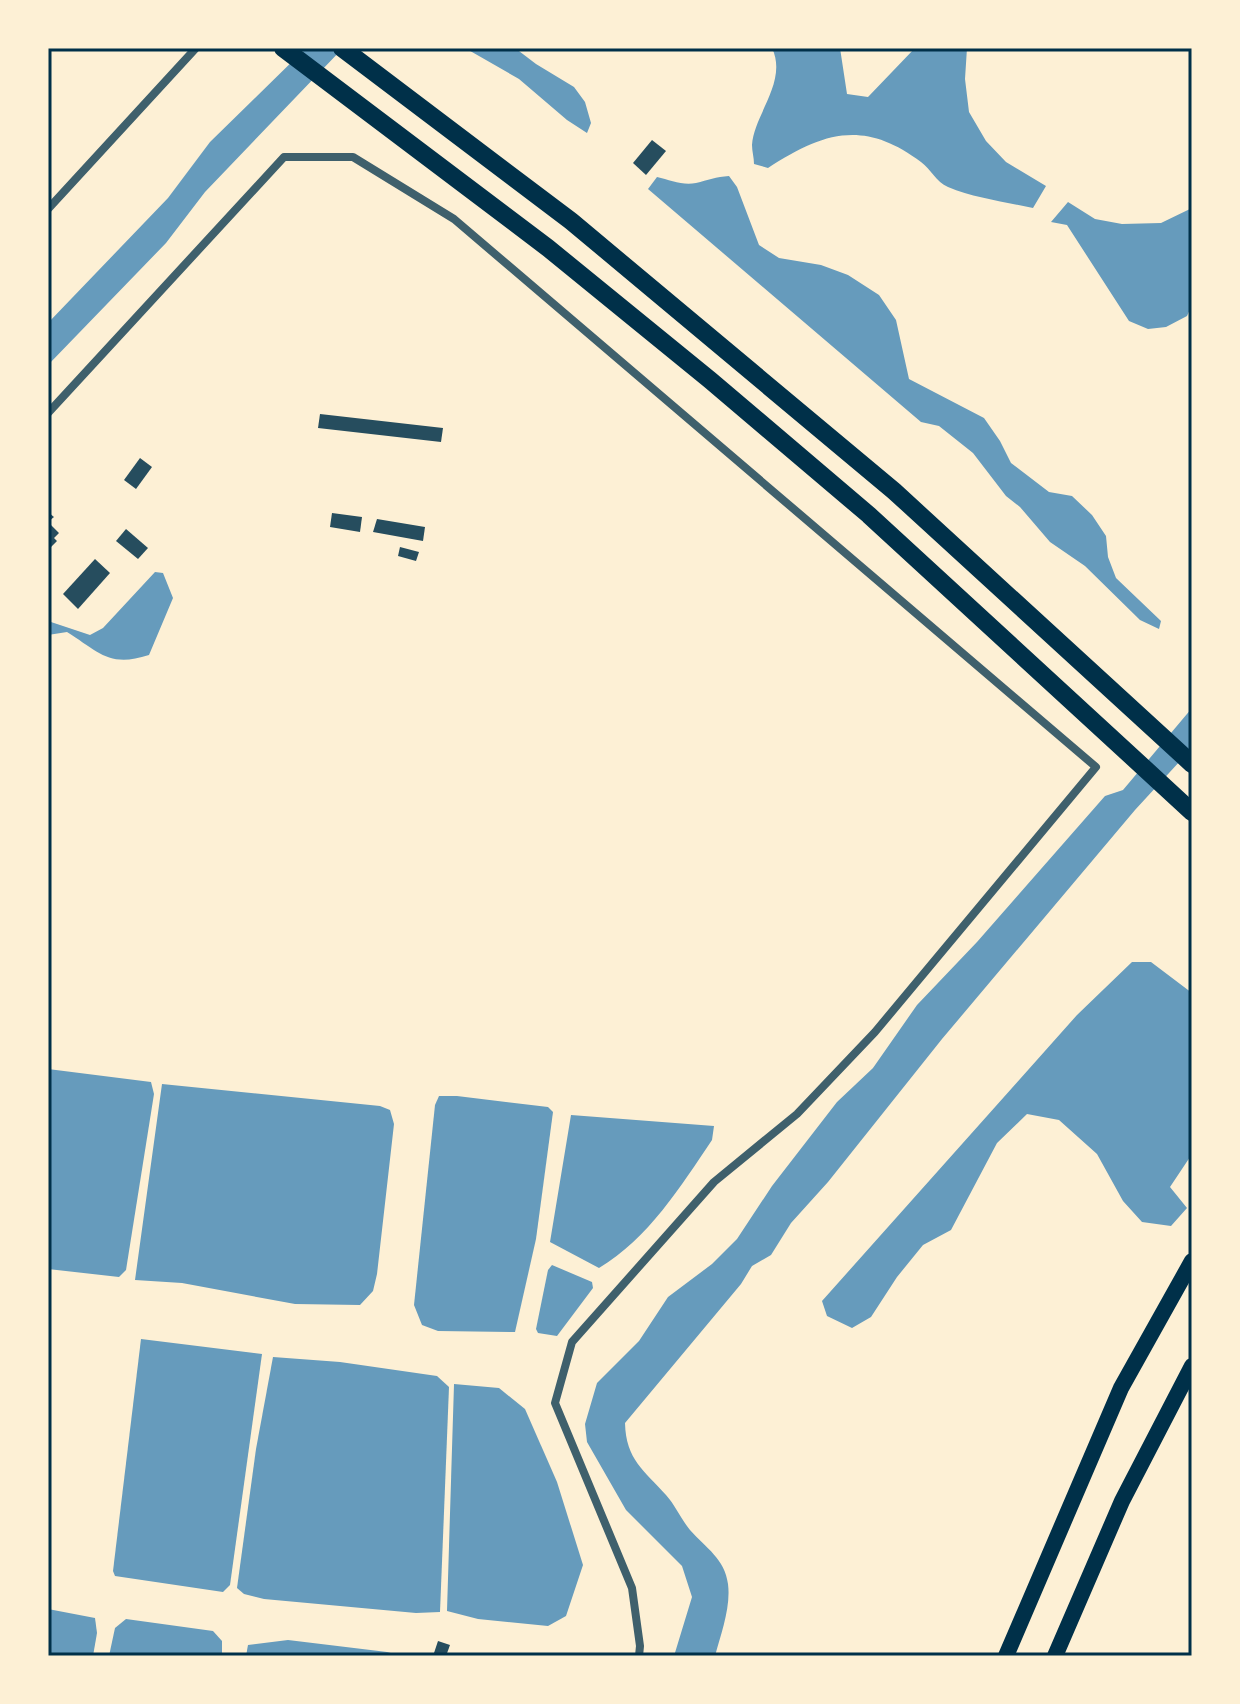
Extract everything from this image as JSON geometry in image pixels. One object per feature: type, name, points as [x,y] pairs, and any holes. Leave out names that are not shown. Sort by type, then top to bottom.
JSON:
[{"type":"highway","points":[[283,48],[548,248],[710,380],[869,515],[1192,812]]},
{"type":"highway","points":[[342,48],[571,221],[871,471],[1192,764]]},
{"type":"main road","points":[[1006,1656],[1121,1388],[1192,1261]]},
{"type":"main road","points":[[1055,1656],[1122,1501],[1192,1366]]},
{"type":"street","points":[[48,209],[196,48]]},
{"type":"street","points":[[48,413],[284,157],[353,157],[454,219],[1096,767],[875,1032],[797,1114],[714,1182],[572,1342],[555,1403],[632,1588],[639,1656]]},
{"type":"water","points":[[306,48],[343,48],[205,192],[166,243],[48,365],[48,323],[168,198],[210,142]]},
{"type":"water","points":[[465,48],[515,48],[574,87],[585,102],[591,123],[587,133],[519,79]]},
{"type":"water","points":[[772,48],[840,48],[847,94],[868,97],[915,48],[967,48],[965,79],[969,112],[986,141],[1006,162],[1046,186],[1033,208],[968,194],[944,185],[925,165],[900,148],[862,136],[844,135],[826,139],[768,168],[754,164],[754,133],[776,73]]},
{"type":"water","points":[[729,176],[737,187],[759,245],[779,258],[821,265],[848,275],[879,295],[896,320],[909,379],[984,418],[1011,463],[1049,492],[1072,496],[1092,515],[1106,536],[1108,557],[1116,578],[1161,621],[1159,629],[1140,620],[1085,566],[1050,542],[1020,507],[1006,496],[973,453],[939,426],[921,422],[648,189],[657,177],[691,184]]},
{"type":"water","points":[[1068,202],[1095,219],[1122,224],[1161,223],[1192,208],[1192,305],[1187,316],[1166,327],[1148,329],[1129,321],[1067,225],[1051,222]]},
{"type":"water","points":[[155,572],[163,573],[173,598],[149,655],[114,659],[67,632],[48,635],[48,621],[90,635],[103,628]]},
{"type":"water","points":[[1192,708],[1192,748],[1135,810],[942,1039],[828,1182],[791,1223],[771,1255],[752,1266],[741,1284],[625,1423],[629,1446],[638,1464],[719,1561],[728,1584],[725,1620],[715,1656],[674,1656],[692,1597],[682,1566],[626,1510],[587,1442],[585,1424],[597,1383],[639,1341],[668,1297],[712,1264],[737,1239],[772,1186],[837,1102],[873,1068],[917,1005],[977,942],[1105,796],[1123,790]]},
{"type":"water","points":[[1132,962],[1151,962],[1192,993],[1192,1154],[1170,1187],[1187,1208],[1171,1226],[1142,1222],[1123,1201],[1097,1154],[1059,1120],[1027,1114],[997,1143],[951,1230],[923,1245],[871,1317],[852,1328],[827,1316],[822,1301],[1077,1015]]},
{"type":"water","points":[[48,1069],[151,1082],[154,1094],[126,1270],[119,1277],[48,1269]]},
{"type":"water","points":[[162,1084],[380,1106],[390,1110],[394,1124],[377,1274],[373,1291],[360,1305],[295,1304],[182,1283],[135,1280]]},
{"type":"water","points":[[439,1096],[548,1107],[553,1112],[536,1239],[515,1332],[438,1331],[422,1325],[414,1305],[435,1105]]},
{"type":"water","points":[[571,1115],[714,1126],[712,1140],[662,1210],[633,1242],[599,1268],[550,1242]]},
{"type":"water","points":[[552,1265],[592,1282],[593,1288],[557,1336],[538,1333],[536,1329],[548,1270]]},
{"type":"water","points":[[141,1339],[262,1354],[230,1585],[223,1592],[115,1576],[113,1571]]},
{"type":"water","points":[[273,1357],[340,1362],[437,1376],[449,1387],[440,1612],[416,1613],[264,1599],[244,1594],[237,1588],[256,1449]]},
{"type":"water","points":[[454,1384],[499,1388],[525,1409],[557,1482],[583,1565],[566,1616],[548,1626],[478,1619],[447,1611]]},
{"type":"water","points":[[48,1609],[95,1618],[97,1633],[93,1656],[48,1656]]},
{"type":"water","points":[[126,1619],[213,1631],[222,1641],[222,1656],[109,1656],[115,1628]]},
{"type":"water","points":[[288,1640],[402,1656],[246,1656],[248,1645]]},
{"type":"building","points":[[652,140],[666,151],[646,175],[633,163]]},
{"type":"building","points":[[320,414],[443,428],[441,442],[318,428]]},
{"type":"building","points":[[140,458],[152,467],[136,489],[124,480]]},
{"type":"building","points":[[332,513],[362,517],[360,532],[330,527]]},
{"type":"building","points":[[377,519],[425,527],[423,541],[373,532]]},
{"type":"building","points":[[48,522],[59,533],[54,538],[57,541],[48,550]]},
{"type":"building","points":[[126,529],[148,548],[138,559],[116,541]]},
{"type":"building","points":[[400,547],[419,552],[416,561],[398,556]]},
{"type":"building","points":[[95,559],[110,573],[78,609],[63,594]]},
{"type":"building","points":[[438,1641],[450,1645],[446,1656],[433,1656]]}]
